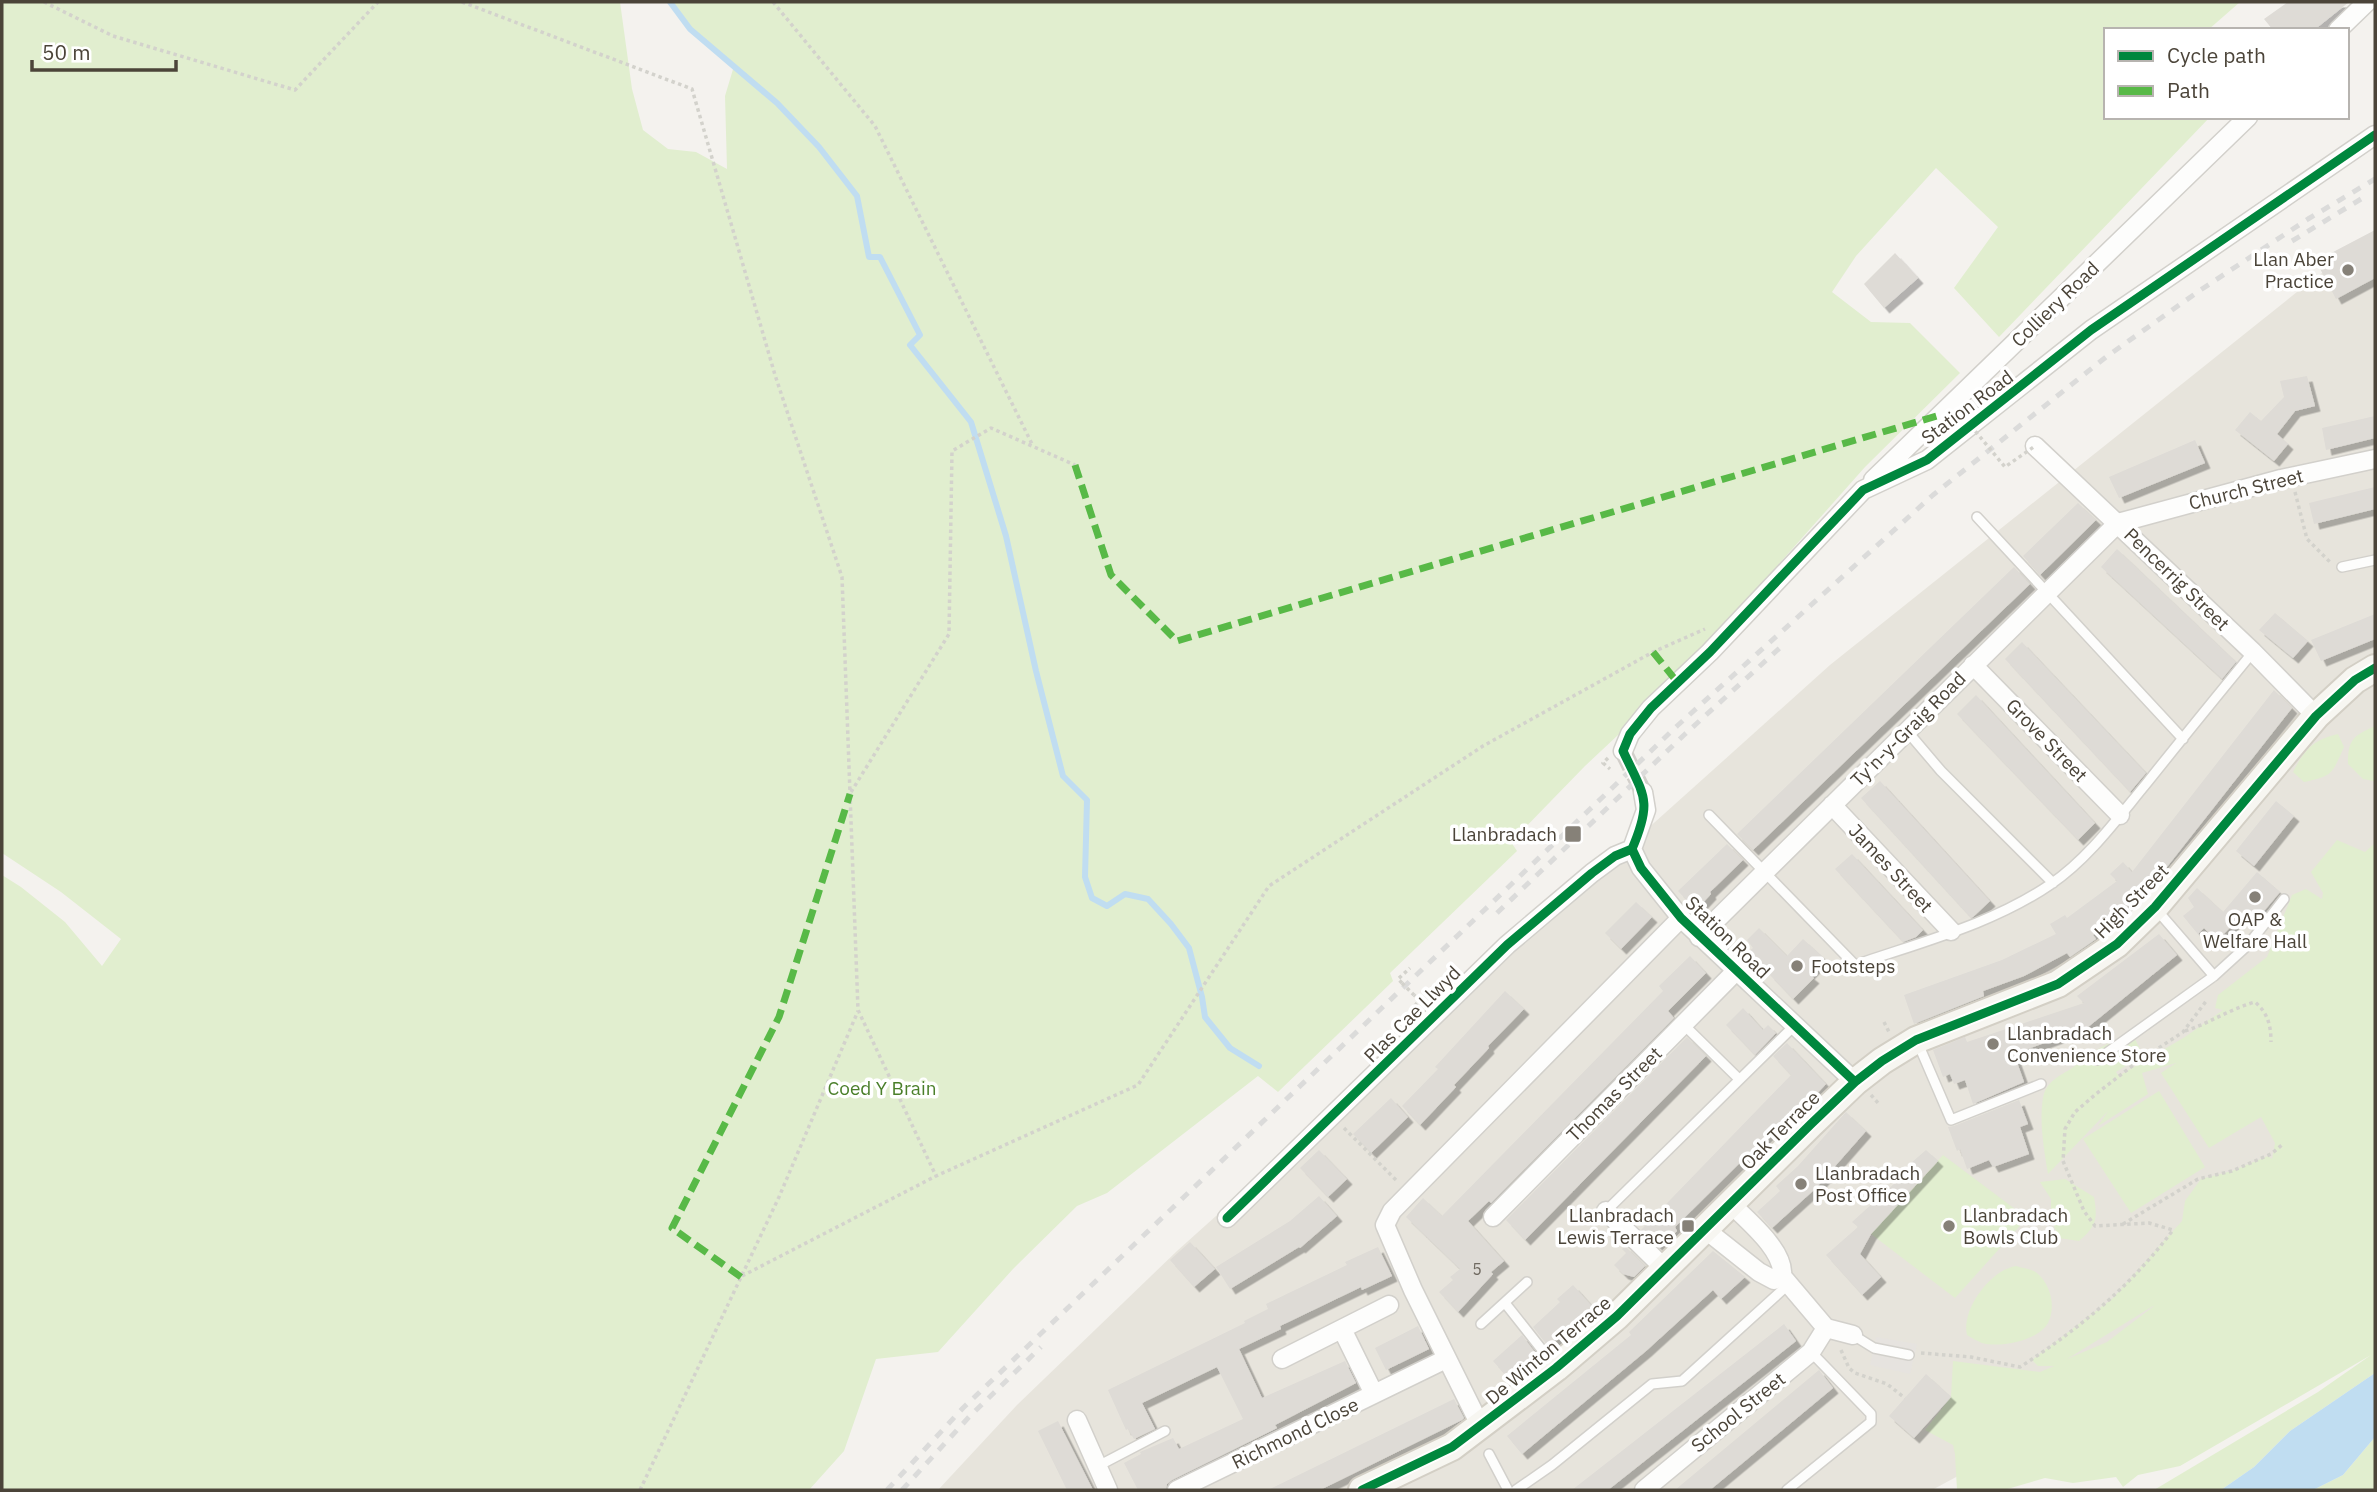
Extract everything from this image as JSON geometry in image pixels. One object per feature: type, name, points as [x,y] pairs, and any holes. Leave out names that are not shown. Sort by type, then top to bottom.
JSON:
[{"type":"street","points":[[2341,28],[2367,2]]},
{"type":"street","name":"Colliery Road","points":[[1863,490],[2246,119]]},
{"type":"street","name":"Station Road","points":[[1623,751],[1630,734],[1651,708],[1710,652],[1863,490],[1927,460],[2111,316],[2375,135]]},
{"type":"street","name":"Pencerrig Street","points":[[2035,446],[2253,652],[2316,716]]},
{"type":"street","name":"Church Street","points":[[2118,523],[2291,477],[2375,458]]},
{"type":"street","name":"Ty'n-y-Graig Road","points":[[1699,937],[2118,523]]},
{"type":"street","name":"Grove Street","points":[[1973,665],[2120,815]]},
{"type":"street","name":"High Street","points":[[1855,1082],[1916,1040],[2058,984],[2117,944],[2155,907],[2316,716],[2355,680],[2375,668]]},
{"type":"street","points":[[1632,849],[1646,810],[1643,792]]},
{"type":"street","name":"James Street","points":[[1832,805],[1951,931]]},
{"type":"street","name":"Station Road","points":[[1632,849],[1641,869],[1699,937],[1855,1082]]},
{"type":"street","name":"Plas Cae Llwyd","points":[[1227,1218],[1507,945],[1592,873],[1615,856],[1632,849]]},
{"type":"street","points":[[1481,1427],[1446,1359],[1385,1225],[1392,1211],[1681,918]]},
{"type":"street","name":"Thomas Street","points":[[1493,1217],[1735,971]]},
{"type":"street","name":"Oak Terrace","points":[[1731,1204],[1855,1082]]},
{"type":"street","points":[[1731,1204],[1776,1252],[1786,1280],[1826,1328],[1853,1335]]},
{"type":"street","name":"De Winton Terrace","points":[[1362,1490],[1452,1447],[1481,1427],[1617,1316],[1731,1204]]},
{"type":"street","points":[[1606,1211],[1665,1270]]},
{"type":"street","points":[[1706,1230],[1759,1272],[1774,1280],[1786,1280]]},
{"type":"street","points":[[1282,1359],[1389,1305]]},
{"type":"street","name":"School Street","points":[[1644,1490],[1811,1352],[1826,1328]]},
{"type":"street","name":"Richmond Close","points":[[1342,1329],[1374,1394]]},
{"type":"street","name":"Richmond Close","points":[[1177,1490],[1446,1359]]},
{"type":"street","points":[[1077,1420],[1108,1490]]},
{"type":"lane","points":[[1977,517],[2183,739]]},
{"type":"lane","points":[[2342,567],[2375,560]]},
{"type":"lane","points":[[1709,815],[1855,965],[2022,902],[2053,883],[2081,860],[2120,815],[2253,652]]},
{"type":"lane","points":[[1907,731],[1941,771],[2053,883]]},
{"type":"lane","points":[[2097,1060],[2214,976],[2248,945],[2284,899]]},
{"type":"lane","points":[[2155,907],[2214,976]]},
{"type":"lane","points":[[1683,1024],[1739,1079]]},
{"type":"lane","points":[[1606,1211],[1794,1026]]},
{"type":"lane","points":[[1916,1040],[1951,1121],[2041,1084]]},
{"type":"lane","points":[[1516,1490],[1552,1465],[1653,1384],[1682,1381],[1786,1280]]},
{"type":"lane","points":[[1481,1324],[1527,1282]]},
{"type":"lane","points":[[1505,1303],[1556,1368]]},
{"type":"lane","points":[[1853,1335],[1874,1348],[1909,1355]]},
{"type":"lane","points":[[1787,1490],[1871,1422],[1871,1413],[1811,1352]]},
{"type":"lane","points":[[1098,1466],[1165,1431]]},
{"type":"lane","points":[[1489,1454],[1508,1490]]},
{"type":"path","points":[[44,2],[113,36],[295,90],[378,2]]},
{"type":"path","points":[[462,2],[692,89],[775,375],[842,577],[858,1010],[936,1176]]},
{"type":"path","points":[[773,2],[875,126],[1033,446]]},
{"type":"path","points":[[1971,426],[2005,467],[2035,446]]},
{"type":"path","points":[[850,794],[949,634],[951,451],[991,428],[1075,465]]},
{"type":"path","points":[[2291,477],[2307,539],[2336,568],[2342,567]]},
{"type":"path","points":[[741,1277],[936,1176],[1138,1085],[1269,886],[1483,747],[1653,652],[1715,625]]},
{"type":"path","points":[[1410,968],[1398,979],[1420,1000],[1410,1011]]},
{"type":"path","points":[[2183,1032],[2220,985],[2214,976]]},
{"type":"path","points":[[1909,1355],[1924,1353],[1971,1357],[2020,1367],[2058,1343],[2113,1298],[2153,1256],[2173,1230],[2149,1223],[2095,1226],[2084,1211],[2063,1161],[2065,1129],[2075,1112],[2136,1063],[2183,1032],[2210,1023],[2240,1006],[2255,1002],[2262,1008],[2271,1025],[2271,1042]]},
{"type":"path","points":[[640,1490],[779,1197],[858,1010]]},
{"type":"path","points":[[1332,1117],[1392,1176]]},
{"type":"path","points":[[2121,1225],[2198,1179],[2232,1171],[2271,1154],[2283,1144]]},
{"type":"path","points":[[1826,1328],[1845,1356],[1849,1368],[1855,1373],[1887,1384],[1905,1398]]},
{"type":"shaded area","points":[[2375,242],[2375,1251],[1932,1490],[938,1490],[1017,1405],[1177,1251],[1830,665],[2317,276]]},
{"type":"shaded area","points":[[1876,1337],[1917,1344],[1910,1374],[1870,1365]]},
{"type":"green space","name":"Coed Y Brain","points":[[2,2],[620,2],[632,89],[643,130],[668,149],[696,152],[727,169],[725,96],[734,66],[690,29],[670,2],[2240,2],[2210,28],[2104,28],[2104,119],[2208,119],[1999,337],[1954,288],[1998,227],[1936,168],[1856,256],[1832,292],[1871,322],[1910,323],[1960,373],[1865,467],[1747,600],[1633,721],[1511,842],[1517,851],[1390,973],[1393,981],[1278,1092],[1258,1076],[1107,1193],[1077,1206],[1013,1269],[938,1352],[876,1359],[844,1451],[809,1490],[2,1490],[2,875],[65,922],[102,966],[121,939],[61,892],[2,853]]},
{"type":"green space","points":[[2375,726],[2374,781],[2363,779],[2348,764],[2353,739]]},
{"type":"green space","points":[[2338,734],[2344,747],[2331,772],[2321,778],[2304,782],[2293,772],[2311,747],[2322,739]]},
{"type":"green space","points":[[2337,840],[2365,852],[2375,843],[2375,1373],[2290,1431],[2254,1467],[2221,1490],[2154,1490],[2318,1392],[2371,1355],[2180,1466],[2138,1475],[2123,1487],[2116,1477],[2073,1483],[2045,1478],[2004,1490],[1957,1490],[1953,1445],[1925,1430],[1951,1397],[1953,1361],[2040,1372],[2054,1366],[2038,1366],[2032,1360],[2113,1298],[2182,1221],[2185,1201],[2201,1179],[2232,1171],[2268,1156],[2272,1159],[2275,1143],[2261,1117],[2209,1148],[2161,1073],[2176,1063],[2142,1073],[2148,1094],[2098,1126],[2108,1111],[2048,1174],[2042,1136],[2043,1098],[2047,1087],[2101,1048],[2117,1041],[2135,1039],[2143,1055],[2116,1072],[2120,1078],[2122,1074],[2185,1037],[2223,1010],[2215,1008],[2218,995],[2267,957],[2292,895],[2306,889],[2322,899],[2323,893],[2311,872]],"holes":[[[2154,1306],[2107,1342],[2067,1359]]]},
{"type":"green space","points":[[2159,1091],[2205,1167],[2131,1213],[2083,1139]]},
{"type":"green space","name":"Llanbradach Bowls Club","points":[[1943,1155],[2027,1218],[1955,1298],[1871,1234]]},
{"type":"green space","points":[[2065,1179],[2094,1197],[2094,1222],[2079,1241],[2059,1238],[2051,1219],[2051,1199],[2040,1182]]},
{"type":"green space","points":[[2016,1266],[2035,1272],[2046,1284],[2052,1303],[2048,1323],[2027,1339],[2008,1344],[1982,1343],[1967,1335],[1968,1314],[1987,1283],[2006,1269]]},
{"type":"green space","points":[[2375,1437],[2375,1490],[2313,1490],[2343,1475]]},
{"type":"water","points":[[2375,1373],[2375,1437],[2343,1475],[2313,1490],[2221,1490],[2254,1467],[2290,1431]]},
{"type":"building","points":[[2288,2],[2349,2],[2316,28],[2271,28],[2264,19]]},
{"type":"building","name":"Llan Aber Practice","points":[[2375,230],[2375,278],[2336,299],[2316,261]]},
{"type":"building","points":[[1895,253],[1918,278],[1884,308],[1864,284]]},
{"type":"building","points":[[2307,376],[2315,406],[2295,411],[2277,434],[2288,444],[2274,461],[2235,430],[2250,412],[2261,421],[2284,397],[2280,381]]},
{"type":"building","points":[[2375,416],[2375,438],[2326,450],[2322,428]]},
{"type":"building","points":[[2195,440],[2205,463],[2119,498],[2109,477]]},
{"type":"building","points":[[2375,487],[2375,509],[2314,524],[2309,503]]},
{"type":"building","points":[[2078,503],[2096,520],[2040,575],[2023,556]]},
{"type":"building","points":[[2117,549],[2236,662],[2222,679],[2101,567]]},
{"type":"building","points":[[2014,567],[2030,584],[1753,850],[1737,834]]},
{"type":"building","points":[[2275,613],[2308,641],[2293,658],[2259,630]]},
{"type":"building","points":[[2375,614],[2375,639],[2321,661],[2311,640]]},
{"type":"building","points":[[2022,642],[2146,773],[2130,792],[2005,659]]},
{"type":"building","points":[[2274,690],[2292,708],[2152,886],[2150,884],[2119,915],[2093,935],[2096,939],[2070,957],[2067,953],[2024,976],[1983,991],[1984,996],[1914,1024],[1904,995],[2002,960],[2056,934],[2050,924],[2065,915],[2067,918],[2117,881],[2110,874],[2123,862],[2132,872]]},
{"type":"building","points":[[1976,695],[2095,823],[2078,840],[1957,714]]},
{"type":"building","points":[[1880,781],[1990,901],[1973,917],[1971,918],[1861,798]]},
{"type":"building","points":[[2276,801],[2294,816],[2254,866],[2236,851]]},
{"type":"building","points":[[1727,844],[1743,860],[1710,892],[1696,910],[1678,891]]},
{"type":"building","points":[[1852,854],[1923,930],[1916,937],[1903,942],[1835,869]]},
{"type":"building","points":[[2257,872],[2280,892],[2254,923],[2243,914],[2217,941],[2204,928],[2198,934],[2183,916],[2194,907],[2188,898],[2197,888],[2223,912]]},
{"type":"building","points":[[1636,902],[1652,917],[1621,949],[1605,933]]},
{"type":"building","name":"Footsteps","points":[[1759,928],[1787,956],[1803,939],[1824,958],[1809,974],[1814,978],[1793,999],[1749,951],[1753,948],[1747,940]]},
{"type":"building","points":[[2159,934],[2177,955],[2088,1027],[2014,1054],[2024,1082],[1973,1104],[1965,1080],[1954,1084],[1950,1074],[1943,1077],[1933,1050],[1965,1037],[1967,1042],[2084,1003],[2077,996]]},
{"type":"building","points":[[1690,956],[1706,973],[1668,1011],[1674,1018],[1491,1203],[1489,1201],[1468,1221],[1504,1261],[1491,1272],[1493,1274],[1458,1312],[1439,1292],[1453,1280],[1450,1277],[1460,1269],[1406,1217],[1423,1198],[1442,1216],[1663,991],[1659,986]]},
{"type":"building","points":[[1505,991],[1524,1009],[1488,1046],[1454,1085],[1456,1087],[1420,1125],[1402,1106],[1438,1069],[1435,1067]]},
{"type":"building","points":[[1743,1008],[1763,1030],[1768,1025],[1776,1033],[1755,1055],[1726,1025]]},
{"type":"building","points":[[1687,1037],[1706,1056],[1525,1240],[1506,1220]]},
{"type":"building","points":[[1787,1043],[1826,1084],[1791,1121],[1787,1116],[1675,1227],[1677,1231],[1660,1248],[1641,1230],[1791,1075],[1773,1056]]},
{"type":"building","points":[[1391,1098],[1408,1117],[1371,1153],[1353,1134]]},
{"type":"building","points":[[2019,1100],[2028,1124],[2020,1127],[2029,1154],[1993,1167],[1989,1160],[1967,1169],[1948,1127]]},
{"type":"building","points":[[1846,1112],[1866,1131],[1815,1189],[1772,1228],[1757,1212],[1780,1191],[1776,1186],[1798,1166]]},
{"type":"building","points":[[1319,1150],[1347,1179],[1328,1197],[1300,1168]]},
{"type":"building","points":[[1926,1150],[1938,1161],[1871,1234],[1860,1254],[1881,1277],[1862,1295],[1826,1255],[1858,1227],[1852,1222],[1905,1174],[1903,1170]]},
{"type":"building","points":[[1319,1196],[1337,1216],[1300,1248],[1230,1289],[1216,1267],[1290,1221]]},
{"type":"building","points":[[1190,1242],[1215,1269],[1194,1287],[1170,1260]]},
{"type":"building","points":[[1625,1246],[1645,1266],[1634,1277],[1623,1274],[1614,1265],[1626,1253],[1622,1249]]},
{"type":"building","points":[[1378,1247],[1392,1276],[1362,1290],[1361,1287],[1239,1349],[1262,1398],[1345,1361],[1356,1383],[1275,1425],[1277,1428],[1172,1480],[1167,1484],[1166,1490],[1138,1490],[1124,1463],[1141,1454],[1140,1452],[1173,1438],[1179,1449],[1243,1419],[1217,1367],[1142,1403],[1155,1429],[1134,1439],[1128,1429],[1126,1430],[1108,1390],[1245,1323],[1244,1321],[1268,1309],[1266,1304]]},
{"type":"building","points":[[1713,1251],[1745,1277],[1721,1299],[1713,1290],[1646,1351],[1522,1454],[1507,1436],[1631,1335],[1629,1332]]},
{"type":"building","points":[[1573,1285],[1593,1307],[1548,1346],[1533,1327],[1560,1302],[1557,1299]]},
{"type":"building","points":[[1784,1324],[1796,1341],[1608,1490],[1572,1490]]},
{"type":"building","points":[[1418,1326],[1429,1349],[1386,1370],[1375,1348]]},
{"type":"building","points":[[1522,1335],[1537,1355],[1509,1379],[1493,1361]]},
{"type":"building","points":[[1819,1370],[1833,1388],[1710,1490],[1675,1490]]},
{"type":"building","points":[[1926,1374],[1951,1397],[1914,1438],[1889,1416]]},
{"type":"building","points":[[1454,1399],[1464,1418],[1462,1420],[1320,1490],[1268,1490]]},
{"type":"building","points":[[1058,1421],[1093,1490],[1067,1490],[1038,1431]]},
{"type":"waterway","points":[[670,2],[690,29],[777,103],[819,147],[857,196],[869,257],[880,257],[920,335],[910,345],[971,422],[1006,536],[1063,776],[1087,800],[1085,877],[1092,898],[1107,906],[1125,894],[1148,899],[1189,948],[1205,1017],[1230,1048],[1259,1066]]},
{"type":"tunnel","points":[[1623,751],[1643,792]]},
{"type":"railway","points":[[887,1490],[963,1408],[1677,726],[1933,495],[2106,357],[2199,291],[2308,219],[2375,179]]},
{"type":"railway","points":[[2292,241],[2361,199]]},
{"type":"railway","points":[[1497,913],[1783,645]]},
{"type":"railway","points":[[902,1490],[969,1417],[1041,1347]]},
{"type":"marked path","points":[[1075,465],[1111,575],[1177,641],[1940,415]]},
{"type":"marked path","points":[[1653,652],[1678,683]]},
{"type":"marked path","points":[[741,1277],[672,1228],[779,1017],[850,794]]},
{"type":"cycle path","points":[[1855,1082],[1681,918],[1641,868],[1632,849],[1639,833],[1644,808],[1643,798],[1623,751],[1630,734],[1651,708],[1710,652],[1863,490],[1927,460],[2091,330],[2375,135]]},
{"type":"cycle path","points":[[1362,1490],[1452,1447],[1556,1368],[1617,1316],[1811,1124],[1855,1082],[1882,1061],[1916,1040],[2058,984],[2117,944],[2155,907],[2316,716],[2355,680],[2375,668]]},
{"type":"cycle path","points":[[1227,1218],[1507,945],[1592,873],[1615,856],[1632,849]]},
{"type":"place","name":"Llan Aber Practice","points":[[2348,270]]},
{"type":"place","name":"Llanbradach","points":[[1573,834]]},
{"type":"place","name":"OAP & Welfare Hall","points":[[2255,897]]},
{"type":"place","name":"Footsteps","points":[[1797,966]]},
{"type":"place","name":"Llanbradach Convenience Store","points":[[1993,1044]]},
{"type":"place","name":"Llanbradach Post Office","points":[[1801,1184]]},
{"type":"place","name":"Llanbradach Lewis Terrace","points":[[1688,1226]]},
{"type":"place","name":"Llanbradach Bowls Club","points":[[1949,1226]]}]
